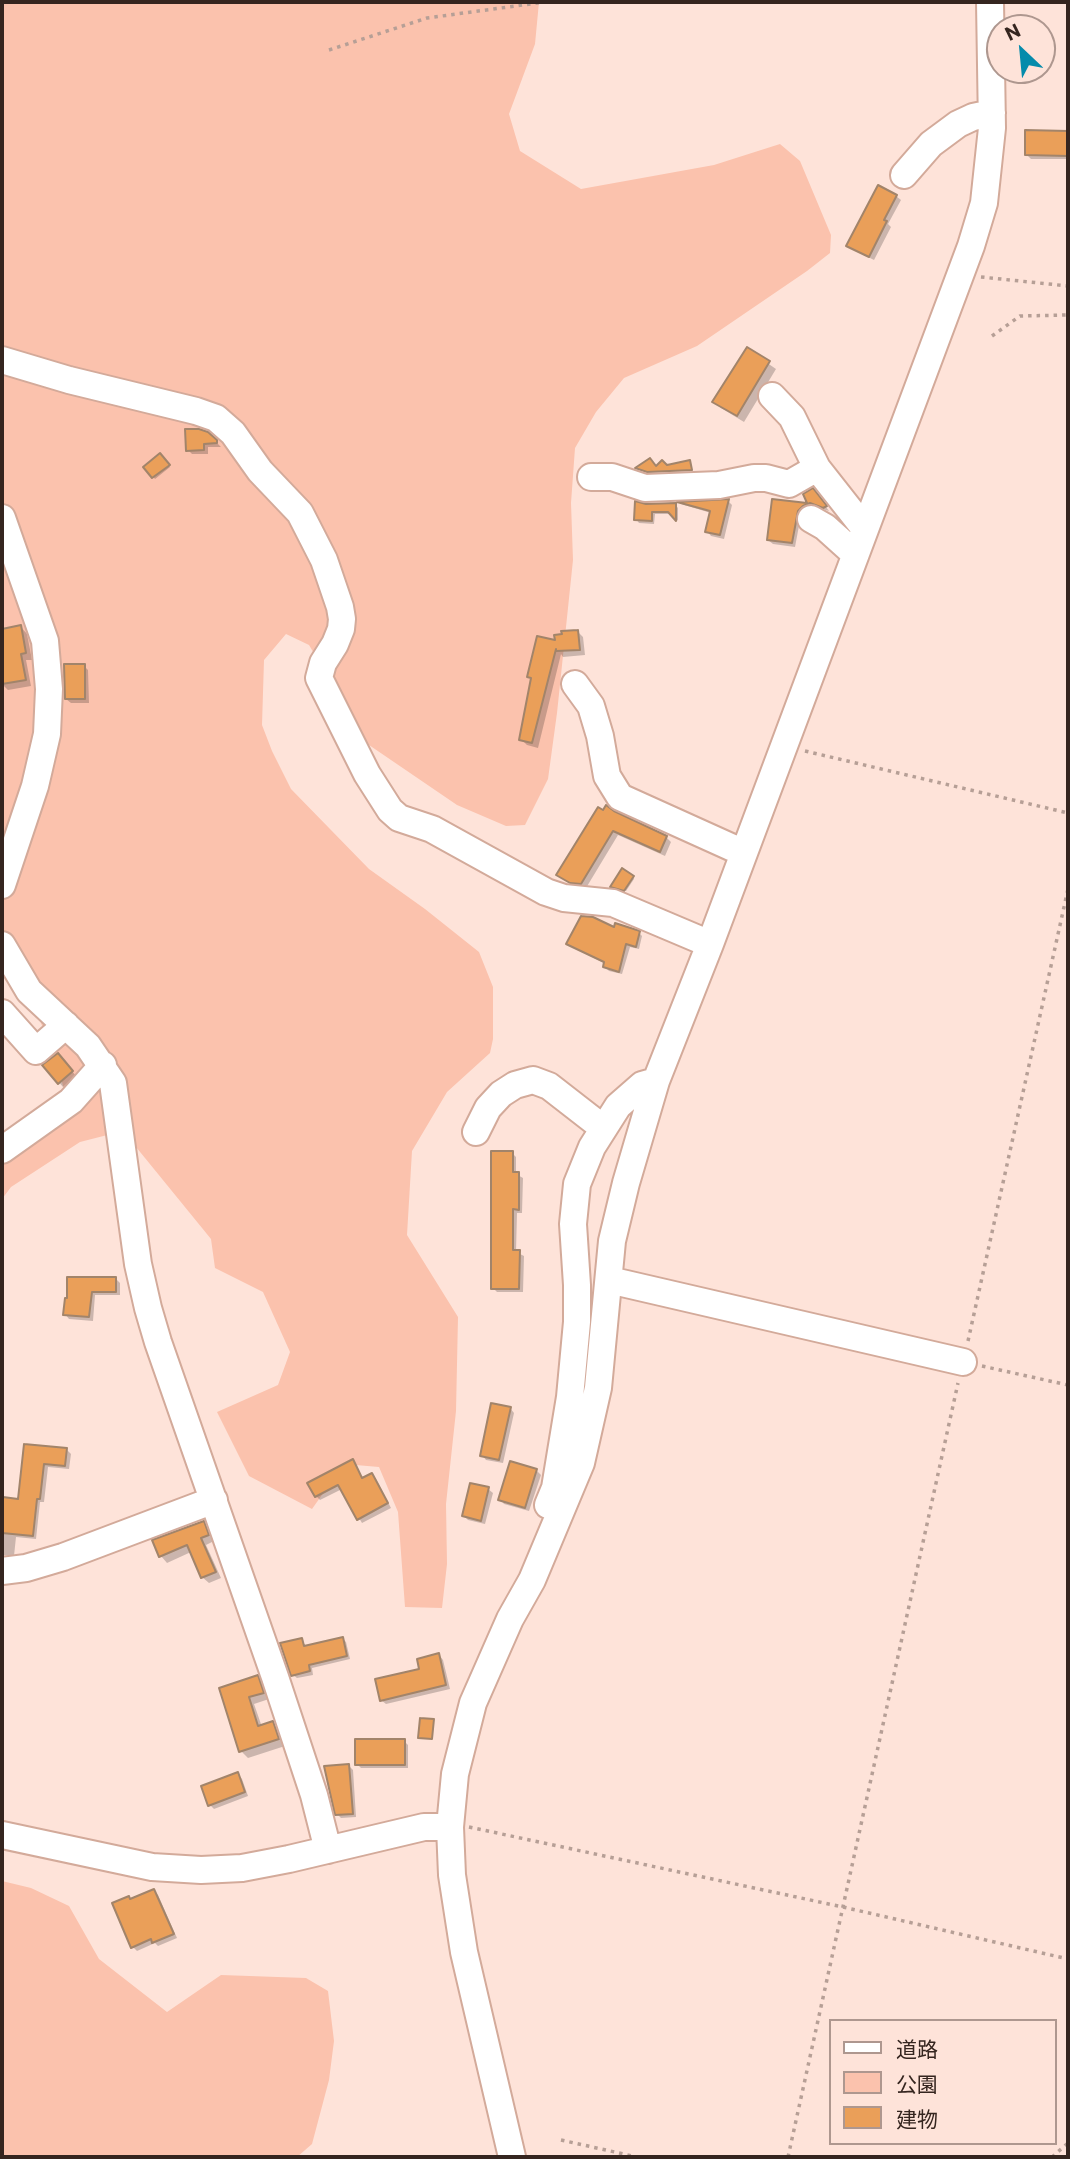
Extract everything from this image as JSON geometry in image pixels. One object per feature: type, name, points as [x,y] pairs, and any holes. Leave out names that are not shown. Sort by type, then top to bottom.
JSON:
[{"type":"street","points":[[512,2157],[464,1952],[452,1875],[450,1826],[455,1774],[472,1703],[510,1619],[532,1580],[581,1463],[598,1388],[612,1241],[625,1183],[656,1081],[962,274],[984,202],[992,113],[990,2]]},
{"type":"street","points":[[904,175],[930,144],[958,124],[992,113]]},
{"type":"street","points":[[2,360],[69,380],[196,411],[216,418],[233,433],[260,471],[300,513],[324,560],[342,619],[338,636],[323,663],[319,678],[367,774],[390,810],[399,818],[432,829],[546,892],[564,898],[613,903],[710,944]]},
{"type":"street","points":[[772,396],[792,417],[817,468],[865,529]]},
{"type":"street","points":[[591,477],[612,477],[645,488],[719,485],[754,478],[789,484],[817,468]]},
{"type":"street","points":[[2,518],[45,641],[49,689],[47,734],[35,786],[2,885]]},
{"type":"street","points":[[811,519],[825,527],[855,554]]},
{"type":"street","points":[[575,684],[591,706],[607,776],[620,797],[744,853]]},
{"type":"street","points":[[2,945],[29,991],[66,1025],[103,1065],[113,1083],[138,1264],[148,1308],[280,1691],[314,1795],[328,1850]]},
{"type":"street","points":[[2,1013],[36,1051],[66,1025]]},
{"type":"street","points":[[2,1150],[71,1101],[103,1065]]},
{"type":"street","points":[[476,1132],[488,1108],[501,1094],[515,1085],[533,1080],[549,1086],[603,1128]]},
{"type":"street","points":[[435,1795],[453,1711],[462,1684],[555,1488],[570,1397],[577,1322],[573,1224],[576,1192],[586,1160],[603,1128],[629,1094],[642,1085],[656,1081]]},
{"type":"street","points":[[609,1280],[963,1362]]},
{"type":"street","points":[[2,1571],[26,1568],[63,1557],[214,1500]]},
{"type":"street","points":[[2,1835],[152,1867],[201,1870],[242,1868],[424,1827],[450,1826]]},
{"type":"path","points":[[330,50],[428,18],[545,2]]},
{"type":"path","points":[[962,274],[1068,286]]},
{"type":"path","points":[[992,336],[1020,316],[1068,315]]},
{"type":"path","points":[[784,746],[1068,813]]},
{"type":"path","points":[[788,2157],[1068,889]]},
{"type":"path","points":[[963,1362],[1068,1385]]},
{"type":"path","points":[[450,1826],[465,1826],[529,1838],[1068,1959]]},
{"type":"path","points":[[561,2140],[637,2157]]},
{"type":"path","points":[[1052,2157],[1068,2143]]},
{"type":"green space","points":[[2,2],[539,2],[535,44],[509,114],[520,151],[581,189],[714,165],[780,144],[800,161],[831,235],[830,253],[807,271],[697,346],[624,378],[596,412],[575,448],[571,503],[573,560],[557,713],[548,779],[525,825],[506,826],[457,805],[369,745],[309,645],[286,634],[264,660],[262,725],[291,789],[369,869],[479,952],[493,987],[493,1039],[490,1053],[447,1092],[412,1151],[407,1235],[458,1317],[456,1411],[446,1504],[447,1564],[442,1608],[405,1607],[398,1512],[379,1467],[344,1464],[312,1509],[249,1476],[217,1412],[278,1385],[290,1352],[263,1292],[215,1268],[211,1239],[123,1131],[80,1142],[11,1187],[2,1199],[2,1146],[67,1102],[60,1074],[38,1015],[2,960]]},
{"type":"green space","points":[[2,1881],[31,1888],[69,1906],[99,1959],[167,2012],[221,1975],[306,1978],[328,1991],[334,2041],[329,2080],[312,2144],[297,2157],[2,2157]]},
{"type":"building","points":[[1025,130],[1068,131],[1068,156],[1025,155]]},
{"type":"building","points":[[878,185],[897,195],[869,257],[846,246]]},
{"type":"building","points":[[747,347],[770,361],[737,416],[712,402]]},
{"type":"building","points":[[185,429],[208,432],[217,443],[204,444],[204,450],[186,451]]},
{"type":"building","points":[[160,453],[170,465],[152,478],[143,467]]},
{"type":"building","points":[[650,458],[656,466],[662,460],[667,465],[690,460],[692,470],[647,472],[635,468]]},
{"type":"building","points":[[813,488],[827,506],[823,508],[810,503],[798,511],[792,543],[767,540],[772,499],[807,503],[803,494]]},
{"type":"building","points":[[729,499],[720,535],[705,532],[710,511],[677,502]]},
{"type":"building","points":[[635,501],[646,504],[676,503],[676,521],[668,512],[652,512],[652,521],[634,520]]},
{"type":"building","points":[[21,625],[26,653],[21,654],[26,680],[2,684],[2,629]]},
{"type":"building","points":[[578,630],[580,650],[556,649],[532,743],[519,740],[531,678],[527,677],[537,636],[555,640],[554,635],[562,634],[561,631]]},
{"type":"building","points":[[64,664],[85,664],[85,699],[65,699]]},
{"type":"building","points":[[606,805],[667,836],[660,852],[613,831],[581,884],[570,883],[556,875],[598,807],[603,810]]},
{"type":"building","points":[[622,868],[634,876],[624,891],[610,887]]},
{"type":"building","points":[[581,916],[593,917],[614,927],[615,923],[640,931],[636,947],[626,944],[619,972],[603,967],[604,962],[566,944]]},
{"type":"building","points":[[58,1053],[73,1071],[58,1084],[42,1065]]},
{"type":"building","points":[[491,1151],[513,1151],[513,1172],[519,1172],[519,1210],[513,1209],[513,1250],[520,1250],[519,1289],[491,1289]]},
{"type":"building","points":[[67,1277],[116,1277],[116,1292],[92,1292],[89,1317],[63,1315],[67,1298]]},
{"type":"building","points":[[491,1403],[511,1407],[499,1460],[480,1456]]},
{"type":"building","points":[[24,1444],[67,1448],[65,1466],[44,1464],[33,1536],[2,1533],[3,1497],[18,1499]]},
{"type":"building","points":[[353,1459],[362,1478],[372,1473],[388,1503],[357,1520],[338,1485],[315,1497],[307,1483]]},
{"type":"building","points":[[510,1461],[537,1469],[525,1508],[498,1500]]},
{"type":"building","points":[[470,1483],[489,1487],[481,1521],[462,1516]]},
{"type":"building","points":[[204,1521],[209,1535],[201,1538],[216,1572],[201,1578],[187,1545],[159,1557],[152,1540]]},
{"type":"building","points":[[343,1637],[347,1656],[309,1665],[310,1671],[291,1676],[280,1643],[302,1638],[304,1646]]},
{"type":"building","points":[[439,1653],[446,1685],[380,1701],[375,1679],[419,1669],[417,1659]]},
{"type":"building","points":[[258,1675],[264,1693],[249,1697],[258,1726],[273,1721],[279,1739],[239,1752],[219,1688]]},
{"type":"building","points":[[420,1718],[434,1719],[432,1739],[418,1738]]},
{"type":"building","points":[[355,1739],[405,1739],[405,1765],[355,1765]]},
{"type":"building","points":[[349,1764],[353,1814],[335,1815],[324,1766]]},
{"type":"building","points":[[238,1772],[245,1792],[208,1806],[201,1786]]},
{"type":"building","points":[[154,1889],[174,1934],[152,1943],[151,1939],[131,1948],[112,1903]]}]
